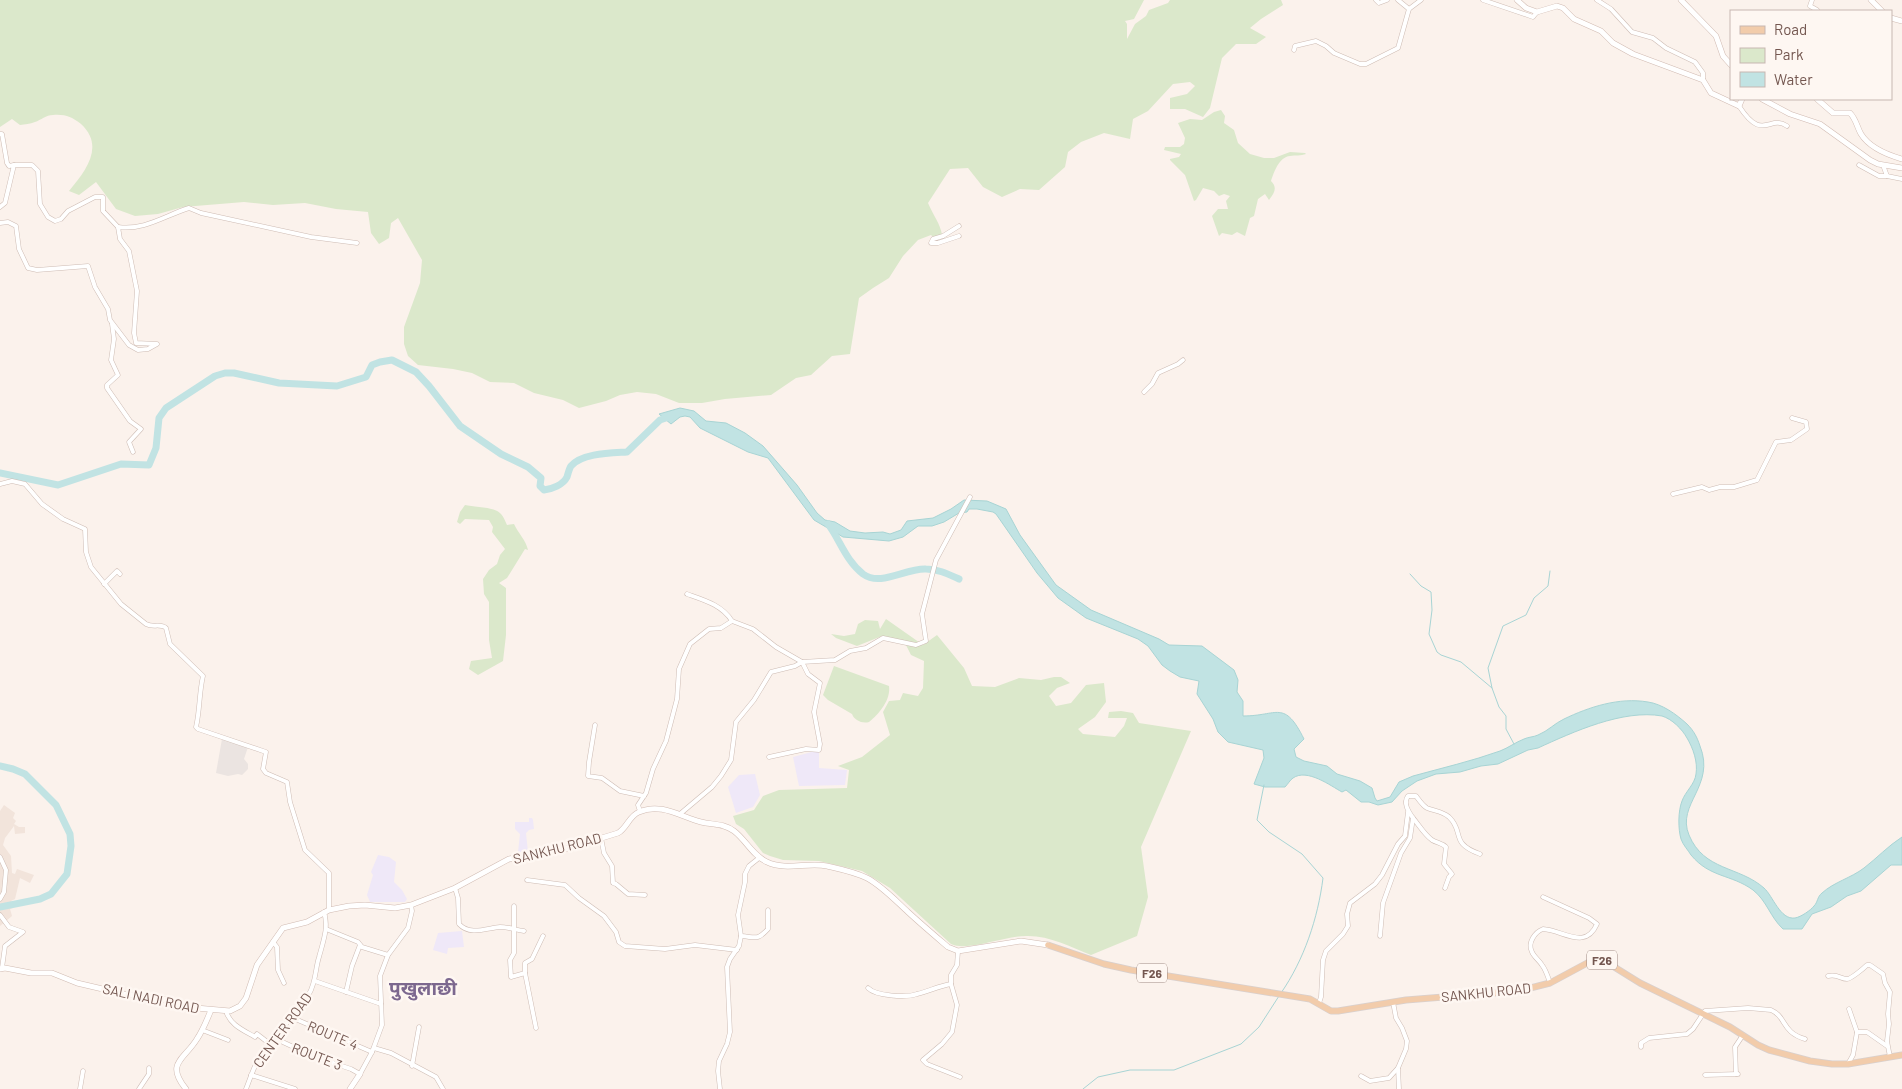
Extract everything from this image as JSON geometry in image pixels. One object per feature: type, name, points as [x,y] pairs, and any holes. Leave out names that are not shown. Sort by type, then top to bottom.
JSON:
[{"type":"main road","points":[[1517,0],[1526,8],[1537,12],[1557,6],[1563,8],[1574,19],[1601,31],[1613,43],[1633,54],[1703,80],[1711,92],[1739,106],[1742,100]]},
{"type":"main road","points":[[1681,0],[1716,36],[1724,56],[1730,64]]},
{"type":"main road","points":[[1871,0],[1881,10]]},
{"type":"main road","points":[[1764,100],[1790,114],[1820,124],[1870,160],[1883,165],[1902,168]]},
{"type":"main road","points":[[1817,100],[1833,113],[1850,113],[1866,140],[1889,155],[1902,159]]},
{"type":"main road","points":[[640,811],[661,809],[703,823],[719,824],[739,835],[759,858],[776,865],[812,864],[867,879],[886,892],[948,947],[958,951]]},
{"type":"main road","name":"SANKHU ROAD","points":[[326,911],[349,906],[365,905],[395,908],[411,905],[455,888],[509,860],[554,851],[621,831],[635,814],[640,811]]},
{"type":"main road","points":[[211,1010],[226,1011],[234,1009],[243,1002],[257,965],[283,928],[307,922],[326,911]]},
{"type":"main road","name":"F26","points":[[958,951],[1021,941],[1048,945]]},
{"type":"main road","name":"SANKHU ROAD","points":[[1048,945],[1104,964],[1131,970],[1310,999],[1334,1011],[1465,994],[1519,991],[1550,983],[1592,961],[1603,960],[1632,978],[1730,1027],[1769,1050],[1816,1062],[1848,1064],[1902,1055]]},
{"type":"main road","name":"SALI NADI ROAD","points":[[1,969],[31,973],[52,973],[77,983],[124,994],[156,997],[196,1008],[211,1010],[194,1044],[184,1053],[177,1065],[177,1076],[186,1089]]},
{"type":"main road","points":[[350,1089],[360,1074]]},
{"type":"street","points":[[1376,0],[1379,3],[1387,0]]},
{"type":"street","points":[[1398,0],[1409,10]]},
{"type":"street","points":[[1294,50],[1295,46],[1316,41],[1354,63],[1366,64],[1398,48],[1409,10],[1422,0]]},
{"type":"street","points":[[1483,0],[1533,17],[1537,12]]},
{"type":"street","points":[[1597,0],[1612,9],[1632,32],[1653,38],[1666,48],[1695,62],[1703,73],[1703,80]]},
{"type":"street","points":[[1812,0],[1810,6],[1817,10]]},
{"type":"street","points":[[1739,106],[1746,117],[1758,126],[1763,127],[1777,123],[1787,126]]},
{"type":"street","points":[[0,134],[2,134],[8,166],[32,165],[38,171],[40,204],[48,217],[55,221],[61,219],[68,211],[94,197],[103,196],[103,211],[118,226],[126,228],[149,224],[171,213],[189,208],[201,213],[311,237],[357,244]]},
{"type":"street","points":[[0,207],[5,203],[14,165]]},
{"type":"street","points":[[1859,165],[1879,176],[1902,179]]},
{"type":"street","points":[[1883,165],[1887,176]]},
{"type":"street","points":[[0,223],[8,222],[16,226],[18,249],[28,268],[37,270],[88,266],[95,287],[108,309],[112,324],[114,339],[111,360],[118,374],[107,385],[107,388],[130,421],[141,429],[129,442],[133,452]]},
{"type":"street","points":[[112,324],[129,345],[138,350],[148,349],[157,344],[136,343],[134,333],[137,291],[129,251],[120,239],[118,226]]},
{"type":"street","points":[[959,236],[931,243],[933,239],[943,236],[960,226]]},
{"type":"street","points":[[1144,392],[1152,384],[1158,373],[1183,360]]},
{"type":"street","points":[[1673,494],[1702,487],[1709,490],[1734,486],[1757,480],[1776,442],[1791,440],[1807,429],[1806,422],[1792,418]]},
{"type":"street","points":[[0,484],[12,481],[25,484],[42,504],[63,519],[85,528],[86,552],[91,567],[104,584],[117,571],[120,574]]},
{"type":"street","points":[[680,814],[712,787],[721,776],[731,760],[736,722],[754,700],[769,674],[774,670],[795,666],[802,662],[835,660],[850,651],[866,648],[883,638],[909,645],[925,643],[927,638],[922,614],[934,566],[946,539],[970,497]]},
{"type":"street","name":"CENTER ROAD","points":[[104,584],[125,608],[146,624],[166,628],[170,644],[203,676],[199,699],[200,713],[196,727],[266,752],[263,769],[266,773],[287,782],[290,802],[305,850],[328,870],[326,929],[316,967],[315,981],[310,993],[293,1018],[257,1060],[246,1089]]},
{"type":"street","points":[[687,594],[714,605],[732,621],[753,628],[776,647],[802,662],[808,674],[820,683],[814,712],[820,744],[819,750],[806,749],[769,757]]},
{"type":"street","points":[[640,811],[638,805],[648,788],[653,769],[666,740],[677,699],[679,669],[690,644],[709,629],[721,628],[732,621]]},
{"type":"street","points":[[595,724],[588,776],[602,778],[620,792],[644,796]]},
{"type":"street","points":[[1319,1003],[1321,997],[1322,960],[1326,951],[1343,934],[1348,926],[1347,914],[1350,903],[1375,884],[1382,875],[1398,844],[1405,836],[1408,812],[1406,797],[1416,796],[1427,808],[1449,817],[1463,846],[1480,854]]},
{"type":"street","points":[[1408,812],[1434,841],[1446,847],[1444,864],[1452,874],[1445,888]]},
{"type":"street","points":[[1380,936],[1383,903],[1401,853],[1410,838],[1413,818]]},
{"type":"street","points":[[601,838],[604,853],[612,866],[613,883],[628,894],[645,895]]},
{"type":"street","points":[[0,857],[6,870],[4,892],[0,899]]},
{"type":"street","points":[[720,1089],[718,1071],[730,1032],[727,968],[730,959],[737,950],[741,936],[738,915],[746,874],[750,866],[759,858]]},
{"type":"street","points":[[527,880],[565,885],[604,916],[616,932],[619,942],[625,946],[665,949],[695,945],[737,950]]},
{"type":"street","points":[[455,888],[459,905],[458,920],[461,926],[487,931],[500,927],[524,931]]},
{"type":"street","points":[[1543,896],[1590,918],[1597,924],[1589,937],[1579,938],[1543,929],[1532,939],[1530,946],[1532,952],[1544,966],[1550,983]]},
{"type":"street","points":[[360,1074],[373,1050],[382,1025],[380,976],[388,955],[408,928],[412,911],[411,905]]},
{"type":"street","points":[[514,906],[514,953],[510,960],[512,977],[525,973]]},
{"type":"street","points":[[741,936],[761,937],[768,929],[768,910]]},
{"type":"street","points":[[0,915],[9,927],[23,932],[5,946],[1,969]]},
{"type":"street","points":[[326,929],[358,942],[362,947],[388,955]]},
{"type":"street","points":[[536,1028],[525,973],[525,962],[532,959],[543,936]]},
{"type":"street","points":[[273,942],[277,946],[278,970],[284,983]]},
{"type":"street","points":[[346,992],[352,966],[360,945]]},
{"type":"street","points":[[958,951],[957,965],[951,975],[951,984],[957,1005],[952,1032],[942,1044],[923,1060],[927,1064],[960,1077]]},
{"type":"street","points":[[1828,976],[1835,974],[1846,979],[1850,978],[1867,965],[1883,974],[1890,992],[1888,1046],[1890,1057]]},
{"type":"street","points":[[315,981],[381,1004]]},
{"type":"street","points":[[868,988],[879,993],[914,995],[938,986],[951,984]]},
{"type":"street","points":[[1361,1076],[1370,1081],[1389,1078],[1398,1068],[1406,1049],[1407,1041],[1397,1020],[1393,1002]]},
{"type":"street","points":[[1641,1047],[1643,1040],[1649,1038],[1687,1034],[1693,1029],[1705,1011],[1716,1009],[1771,1010],[1777,1013],[1789,1032],[1804,1039]]},
{"type":"street","points":[[1848,1009],[1857,1032],[1853,1055],[1848,1064]]},
{"type":"street","points":[[226,1011],[228,1019],[235,1025],[255,1038],[257,1034],[270,1044]]},
{"type":"street","name":"ROUTE 4","points":[[293,1018],[373,1050],[391,1053],[412,1066],[436,1077],[443,1089]]},
{"type":"street","points":[[412,1066],[419,1027]]},
{"type":"street","points":[[202,1030],[228,1040]]},
{"type":"street","points":[[1857,1032],[1867,1032],[1888,1046]]},
{"type":"street","points":[[1705,1074],[1738,1074],[1735,1048],[1743,1035]]},
{"type":"street","name":"ROUTE 3","points":[[274,1038],[315,1057],[360,1074]]},
{"type":"street","points":[[139,1089],[149,1074],[149,1068]]},
{"type":"street","points":[[1398,1068],[1398,1089]]},
{"type":"street","points":[[80,1089],[83,1071]]},
{"type":"street","points":[[251,1075],[295,1089]]},
{"type":"shaded area","points":[[222,739],[248,747],[244,759],[248,764],[248,769],[242,775],[228,776],[216,773]]},
{"type":"shaded area","points":[[819,750],[819,768],[847,770],[845,785],[799,786],[793,757]]},
{"type":"shaded area","points":[[755,774],[760,795],[753,807],[736,813],[728,787],[739,775]]},
{"type":"shaded area","points":[[4,805],[15,813],[13,818],[16,821],[14,824],[19,827],[25,827],[25,833],[15,834],[14,826],[5,838],[3,845],[11,856],[12,873],[15,874],[17,869],[34,875],[30,883],[20,878],[15,899],[11,901],[13,908],[10,909],[12,916],[0,926],[0,811]]},
{"type":"shaded area","points":[[529,818],[533,820],[534,829],[526,833],[528,852],[518,852],[520,834],[515,829],[515,822],[529,822]]},
{"type":"shaded area","points":[[378,855],[389,857],[396,862],[394,882],[407,899],[405,902],[370,902],[367,895],[373,875],[371,872]]},
{"type":"shaded area","points":[[462,931],[464,947],[448,948],[447,954],[433,950],[438,933]]},
{"type":"green space","points":[[0,0],[1144,0],[1134,19],[1125,21],[1127,24],[1127,39],[1135,24],[1146,16],[1149,10],[1168,3],[1170,0],[1281,0],[1283,5],[1250,28],[1266,37],[1256,44],[1236,44],[1222,58],[1210,108],[1203,117],[1185,109],[1170,109],[1170,98],[1187,94],[1195,86],[1190,82],[1173,84],[1148,111],[1133,119],[1130,139],[1104,133],[1081,142],[1068,152],[1065,167],[1039,190],[1020,189],[1002,197],[983,187],[968,168],[950,169],[928,203],[942,235],[933,237],[931,235],[918,240],[903,256],[889,278],[859,298],[850,354],[832,356],[811,375],[796,378],[771,395],[702,403],[679,403],[656,394],[637,392],[620,395],[579,408],[563,400],[534,393],[514,383],[490,382],[472,373],[418,365],[408,356],[404,344],[404,327],[420,283],[422,260],[398,218],[391,223],[389,238],[379,244],[371,233],[368,212],[336,209],[305,203],[273,205],[244,202],[183,207],[158,214],[135,216],[116,209],[96,182],[79,195],[69,191],[87,167],[92,150],[92,141],[88,132],[81,124],[68,116],[57,115],[20,125],[12,119],[0,127]]},
{"type":"green space","points":[[1221,110],[1225,116],[1224,123],[1234,130],[1238,143],[1250,154],[1264,158],[1274,158],[1290,152],[1306,154],[1286,157],[1280,162],[1275,169],[1271,181],[1275,188],[1274,193],[1269,200],[1265,194],[1258,199],[1254,216],[1250,218],[1245,236],[1237,232],[1232,235],[1222,233],[1219,236],[1212,216],[1218,209],[1228,209],[1226,201],[1230,196],[1224,194],[1219,196],[1214,191],[1203,188],[1194,201],[1185,175],[1170,160],[1179,157],[1181,154],[1164,150],[1165,147],[1180,147],[1184,144],[1185,138],[1178,123],[1190,119],[1202,120]]},
{"type":"green space","points":[[465,505],[498,512],[503,516],[507,525],[514,524],[526,543],[528,550],[525,549],[507,578],[499,583],[506,588],[506,635],[503,661],[478,675],[469,669],[471,661],[492,658],[489,640],[489,602],[484,594],[483,579],[489,570],[497,564],[500,555],[505,549],[492,532],[493,527],[489,520],[465,519],[460,524],[457,522],[460,512]]},
{"type":"green space","points":[[886,619],[923,645],[937,635],[964,668],[972,686],[995,687],[1019,678],[1041,680],[1061,677],[1070,683],[1057,688],[1049,696],[1056,706],[1071,703],[1086,685],[1104,683],[1106,702],[1095,717],[1078,729],[1083,734],[1115,737],[1124,726],[1127,718],[1108,718],[1109,712],[1121,711],[1133,713],[1139,723],[1191,731],[1141,847],[1148,897],[1137,936],[1091,955],[1060,942],[1036,936],[1019,936],[968,946],[951,944],[890,888],[862,871],[819,861],[783,860],[770,856],[763,853],[744,829],[736,824],[733,816],[754,810],[763,796],[779,790],[847,788],[849,770],[838,766],[862,757],[890,735],[883,712],[889,701],[900,700],[903,693],[918,696],[923,688],[924,661],[911,655],[904,641],[882,636],[857,646],[836,638],[831,634],[844,636],[855,634],[858,624],[865,620],[878,621],[880,629]]},
{"type":"green space","points":[[834,666],[889,686],[886,701],[877,715],[869,722],[859,721],[852,714],[823,695]]},
{"type":"water","points":[[680,408],[694,411],[706,421],[726,423],[745,433],[763,446],[797,485],[817,513],[825,520],[835,522],[850,531],[890,534],[901,530],[907,521],[933,518],[964,500],[987,501],[1006,509],[1020,535],[1056,585],[1091,610],[1169,645],[1202,646],[1234,670],[1238,680],[1237,692],[1243,701],[1243,716],[1279,712],[1285,714],[1291,719],[1304,739],[1294,749],[1296,757],[1304,761],[1327,766],[1337,774],[1360,781],[1372,788],[1377,801],[1390,797],[1399,782],[1413,776],[1500,751],[1521,740],[1536,736],[1561,721],[1584,711],[1615,702],[1648,702],[1664,707],[1683,720],[1693,732],[1700,746],[1704,760],[1703,772],[1687,814],[1686,824],[1689,835],[1696,847],[1713,862],[1754,881],[1764,888],[1785,915],[1795,918],[1806,913],[1827,889],[1854,875],[1902,837],[1902,865],[1891,865],[1861,891],[1847,896],[1831,907],[1812,914],[1802,929],[1783,929],[1758,894],[1737,881],[1706,868],[1691,855],[1683,843],[1679,830],[1680,810],[1683,798],[1695,778],[1696,760],[1691,746],[1682,731],[1673,722],[1662,716],[1631,716],[1598,723],[1538,748],[1528,750],[1498,764],[1481,766],[1460,772],[1436,774],[1417,781],[1402,791],[1392,802],[1378,805],[1361,802],[1346,790],[1342,792],[1312,776],[1299,775],[1293,778],[1285,787],[1265,787],[1254,784],[1264,758],[1263,750],[1228,742],[1218,732],[1213,719],[1197,694],[1199,681],[1180,677],[1162,665],[1148,646],[1138,639],[1086,618],[1058,598],[1037,573],[993,512],[969,509],[967,512],[959,513],[944,522],[932,526],[918,526],[903,537],[889,541],[843,537],[814,520],[768,458],[748,452],[700,428],[690,417],[680,417],[671,424],[659,414]]},
{"type":"waterway","points":[[0,473],[58,485],[121,464],[149,465],[156,448],[159,418],[166,408],[215,376],[225,373],[234,373],[279,383],[337,386],[366,377],[372,365],[392,360],[416,372],[460,426],[501,454],[528,467],[541,478],[540,486],[544,490],[554,488],[563,482],[571,466],[582,458],[597,454],[627,452],[660,420],[672,416]]},
{"type":"waterway","points":[[828,524],[852,563],[863,574],[870,577],[877,579],[885,578],[918,569],[930,569],[959,579]]},
{"type":"waterway","points":[[1514,744],[1506,729],[1506,716],[1499,707],[1492,688],[1488,668],[1503,626],[1526,615],[1534,598],[1548,586],[1550,571]]},
{"type":"waterway","points":[[1410,574],[1421,586],[1431,592],[1432,610],[1429,634],[1437,652],[1461,662],[1492,688]]},
{"type":"waterway","points":[[0,766],[25,774],[56,805],[70,834],[71,846],[67,874],[51,894],[40,899],[0,907]]},
{"type":"waterway","points":[[1264,785],[1257,820],[1269,832],[1302,854],[1323,878],[1318,908],[1309,938],[1297,967],[1281,993]]},
{"type":"waterway","points":[[1083,1089],[1098,1077],[1130,1070],[1174,1070],[1241,1044],[1259,1027],[1279,996]]},
{"type":"district","name":"पुखुलाछी","points":[[423,987]]}]
